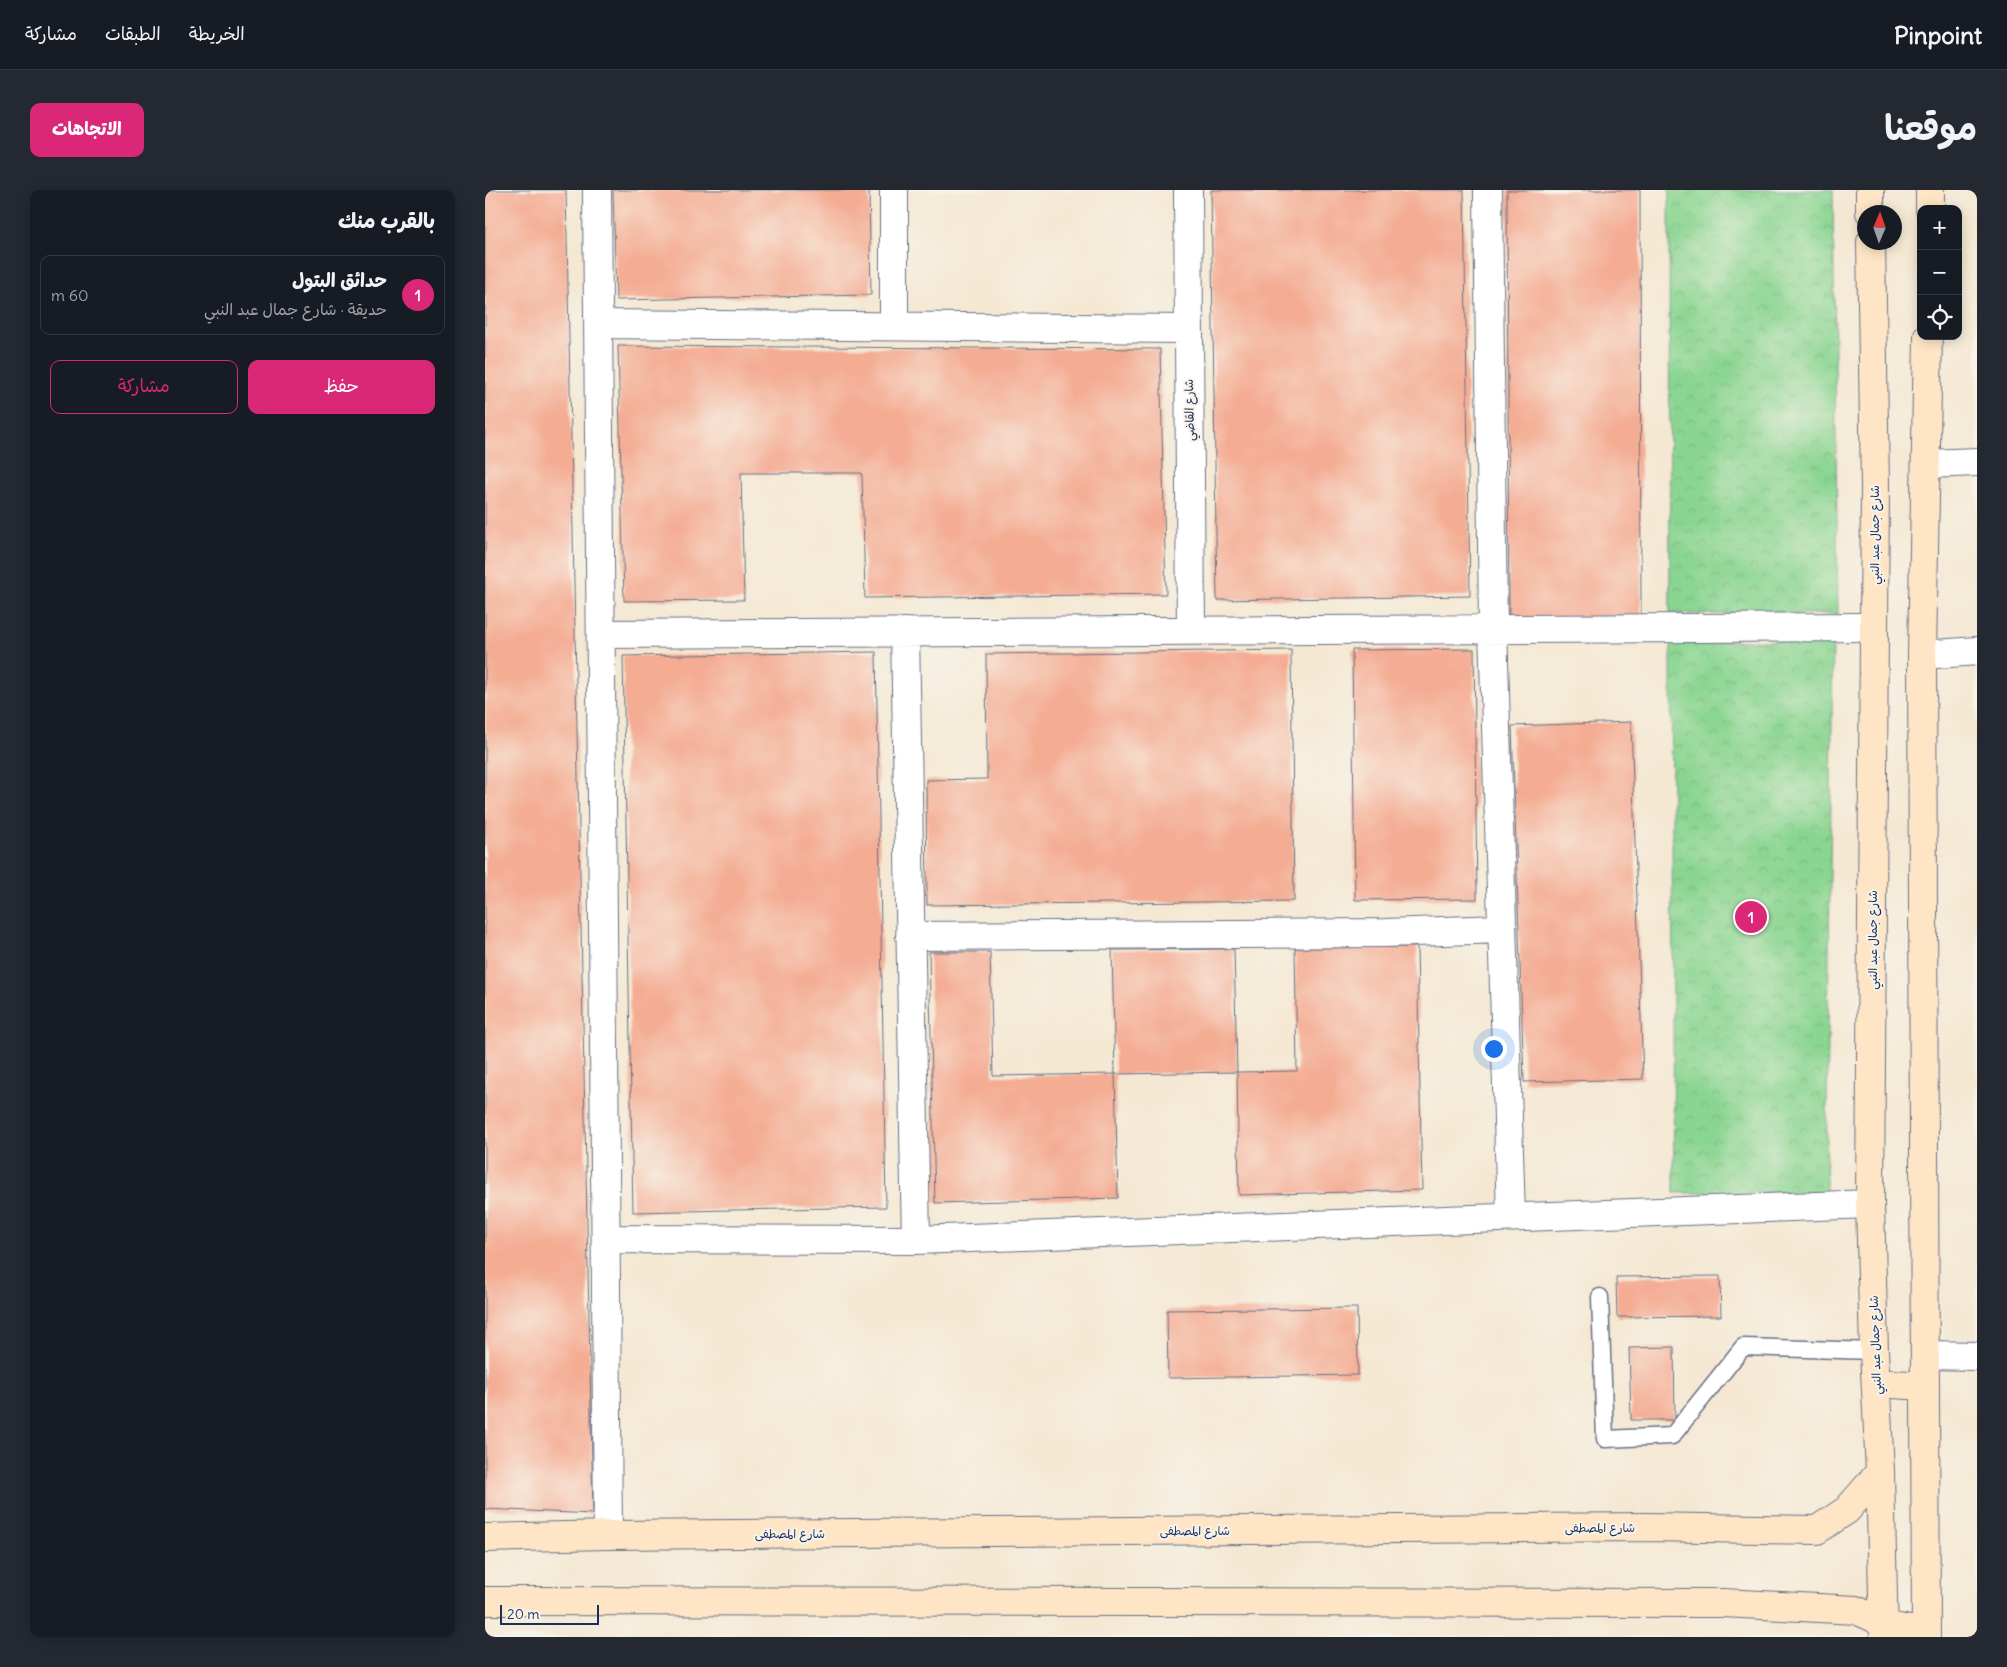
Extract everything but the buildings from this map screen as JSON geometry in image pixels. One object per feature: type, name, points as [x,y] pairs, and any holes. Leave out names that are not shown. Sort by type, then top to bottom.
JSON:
[{"type":"street","points":[[597,190],[608,1535]]},
{"type":"street","points":[[894,190],[894,326]]},
{"type":"street","name":"شارع القاضي","points":[[1188,190],[1191,630]]},
{"type":"street","points":[[1488,190],[1493,628],[1511,1217]]},
{"type":"street","points":[[1870,190],[1870,205]]},
{"type":"street","points":[[1930,190],[1930,205]]},
{"type":"street","name":"شارع جمال عبد النبي","points":[[1871,250],[1875,486],[1870,1204],[1884,1631]]},
{"type":"street","points":[[598,324],[1188,329]]},
{"type":"street","points":[[485,1601],[1723,1603],[1856,1610],[1874,1618],[1884,1631],[1926,1635],[1922,655],[1929,340]]},
{"type":"street","points":[[1927,464],[1977,462]]},
{"type":"street","points":[[601,634],[1874,627]]},
{"type":"street","points":[[905,632],[916,1240]]},
{"type":"street","points":[[1922,655],[1977,651]]},
{"type":"street","points":[[910,936],[1375,933],[1502,929]]},
{"type":"street","points":[[606,1239],[916,1240],[1870,1204]]},
{"type":"street","points":[[1925,1355],[1977,1356]]},
{"type":"street","points":[[1876,1384],[1925,1386]]},
{"type":"street","name":"شارع المصطفى","points":[[485,1538],[608,1535],[1637,1527],[1817,1530],[1847,1510],[1880,1472]]},
{"type":"lane","points":[[1600,1297],[1605,1439],[1672,1436],[1743,1347],[1874,1351]]},
{"type":"green space","points":[[1669,190],[1833,190],[1838,614],[1670,614]]},
{"type":"green space","points":[[1671,641],[1833,641],[1826,1192],[1674,1193]]},
{"type":"place","name":"حدائق البتول","points":[[1751,917]]}]
